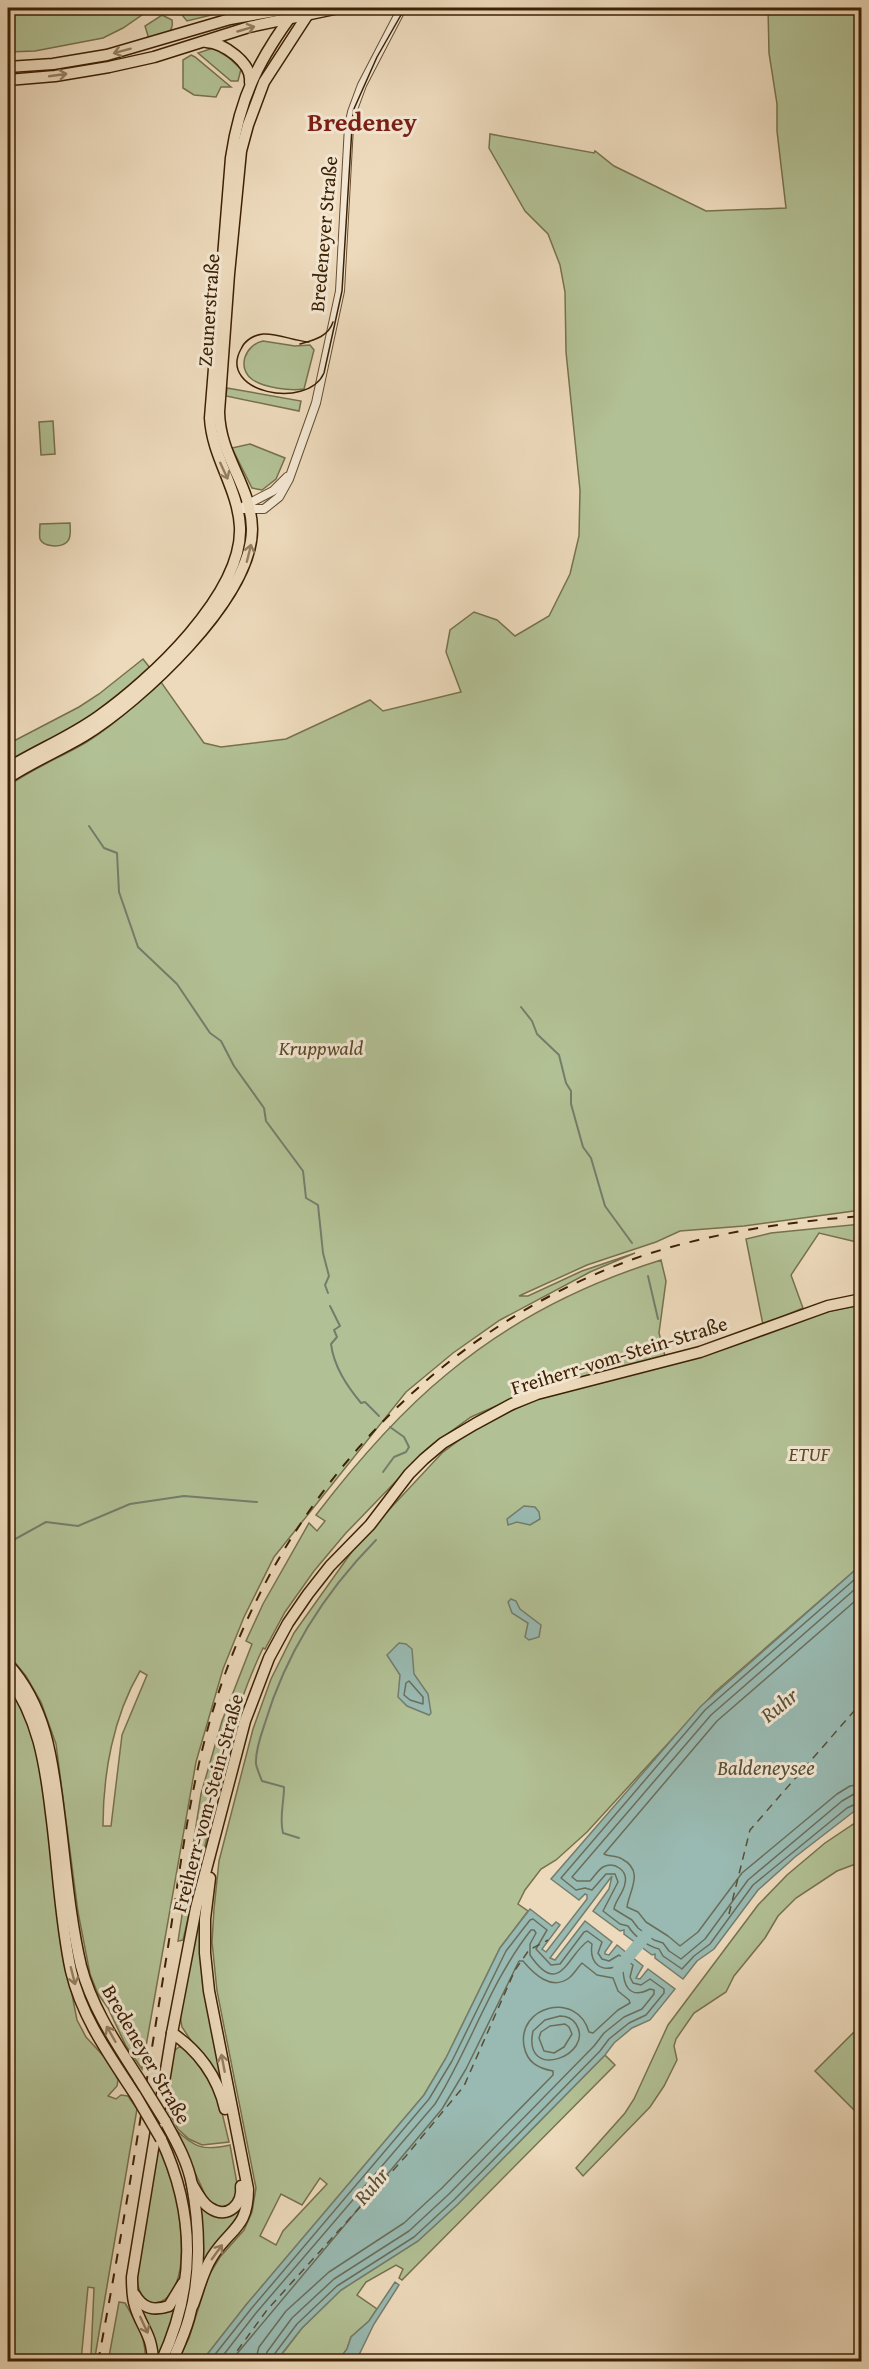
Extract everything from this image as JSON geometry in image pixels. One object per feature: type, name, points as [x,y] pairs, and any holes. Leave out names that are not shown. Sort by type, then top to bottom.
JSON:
[{"type":"main road","name":"Zeunerstraße","points":[[238,509],[235,495],[214,447],[210,418],[235,129],[250,83],[291,13],[297,8]]},
{"type":"main road","points":[[8,67],[53,64],[107,55],[230,19],[339,8]]},
{"type":"main road","name":"Zeunerstraße","points":[[250,507],[225,450],[219,427],[237,175],[241,151],[264,82],[309,12]]},
{"type":"main road","points":[[8,80],[55,76],[109,67],[204,42],[291,13]]},
{"type":"main road","points":[[204,42],[218,45],[245,66],[251,75],[250,83]]},
{"type":"main road","points":[[8,778],[105,721],[156,678],[187,647],[218,610],[240,577],[250,550],[250,507]]},
{"type":"main road","points":[[8,768],[79,730],[100,716],[149,674],[182,641],[218,596],[233,569],[240,539],[238,509]]},
{"type":"main road","name":"Freiherr-vom-Stein-Straße","points":[[132,2290],[132,2277],[152,2148],[196,1908],[245,1721],[269,1658],[288,1623],[330,1566],[370,1525],[409,1474],[443,1443],[475,1424],[537,1394],[700,1352],[820,1309],[861,1299]]},
{"type":"main road","name":"Bredeneyer Straße","points":[[8,1664],[35,1704],[49,1745],[73,1923],[87,1987],[101,2016],[182,2152],[192,2184],[197,2254],[193,2305],[189,2321],[172,2361]]},
{"type":"main road","name":"Bredeneyer Straße","points":[[8,1676],[28,1707],[41,1746],[68,1951],[77,1992],[99,2040],[161,2139],[176,2174],[181,2195],[187,2248],[184,2299],[161,2361]]},
{"type":"main road","points":[[193,2305],[213,2255],[238,2227],[245,2216],[248,2203],[248,2189],[209,1991],[205,1953],[205,1919],[210,1855]]},
{"type":"main road","points":[[172,2032],[190,2045],[216,2081],[223,2098],[241,2188],[240,2200],[231,2211],[214,2211],[204,2203],[192,2184]]},
{"type":"main road","points":[[132,2290],[140,2303],[149,2308],[160,2309],[169,2306],[176,2298],[186,2274]]},
{"type":"main road","points":[[132,2290],[135,2307],[152,2346],[153,2361]]},
{"type":"street","name":"Bredeneyer Straße","points":[[250,507],[273,491],[292,470],[316,403],[339,302],[349,126],[352,109],[389,30],[402,8]]},
{"type":"street","points":[[238,509],[250,507]]},
{"type":"green space","points":[[8,8],[152,8],[123,28],[103,38],[35,51],[8,52]]},
{"type":"green space","points":[[182,8],[240,8],[187,21],[182,15]]},
{"type":"green space","name":"Kruppwald","points":[[768,8],[861,8],[861,1210],[744,1226],[680,1231],[656,1242],[587,1265],[519,1296],[528,1296],[582,1271],[635,1253],[590,1272],[500,1320],[453,1353],[406,1392],[274,1557],[244,1617],[223,1669],[196,1762],[142,2069],[126,2046],[90,1974],[78,1912],[56,1744],[41,1702],[26,1676],[8,1654],[8,786],[95,736],[125,714],[161,682],[204,743],[221,747],[286,739],[370,700],[383,711],[461,692],[446,652],[450,630],[474,612],[497,620],[515,636],[549,616],[570,574],[579,536],[580,490],[566,352],[565,292],[560,265],[548,234],[525,211],[489,148],[490,134],[594,153],[595,151],[614,166],[706,211],[786,208],[777,131],[777,104],[769,53]],"holes":[[[140,1671],[147,1675],[122,1735],[111,1826],[103,1826],[105,1786],[116,1727]]]},
{"type":"green space","points":[[162,15],[172,20],[171,29],[162,36],[149,39],[145,26]]},
{"type":"green space","points":[[213,48],[228,57],[241,69],[238,81],[231,81],[198,53]]},
{"type":"green space","points":[[191,55],[231,87],[221,87],[216,97],[194,95],[183,88],[183,60]]},
{"type":"green space","points":[[263,341],[295,346],[310,345],[314,350],[304,389],[271,387],[258,383],[248,375],[244,363],[247,352],[251,347]]},
{"type":"green space","points":[[227,388],[301,401],[299,411],[226,396]]},
{"type":"green space","points":[[53,421],[55,454],[41,455],[39,422]]},
{"type":"green space","points":[[250,444],[285,458],[276,479],[262,490],[252,488],[232,448]]},
{"type":"green space","points":[[70,523],[70,538],[64,544],[48,545],[40,539],[40,524]]},
{"type":"green space","points":[[143,659],[150,668],[108,705],[77,726],[8,763],[8,744],[79,707]]},
{"type":"green space","points":[[861,1224],[861,1243],[819,1233],[791,1275],[803,1308],[763,1325],[746,1239],[771,1233]]},
{"type":"green space","points":[[661,1260],[666,1281],[659,1333],[665,1356],[532,1390],[471,1417],[428,1448],[345,1534],[314,1571],[285,1612],[265,1649],[263,1648],[244,1693],[229,1738],[205,1831],[208,1833],[183,1940],[178,1941],[201,1794],[222,1721],[252,1644],[246,1641],[263,1604],[309,1523],[317,1531],[325,1521],[316,1515],[346,1477],[411,1406],[471,1355],[548,1306],[604,1281]]},
{"type":"green space","name":"ETUF","points":[[861,1305],[861,1565],[715,1692],[587,1832],[556,1860],[541,1869],[525,1890],[518,1904],[528,1911],[500,1948],[446,2058],[424,2095],[246,2305],[202,2361],[177,2362],[189,2338],[209,2275],[220,2257],[244,2230],[252,2212],[256,2188],[217,1991],[212,1942],[214,1909],[219,1861],[253,1729],[271,1679],[294,1633],[358,1543],[442,1453],[478,1426],[544,1396],[830,1311]],"holes":[[[320,2178],[327,2184],[283,2231],[276,2245],[260,2236],[281,2194],[302,2205]]]},
{"type":"green space","points":[[8,1683],[19,1698],[38,1747],[65,1959],[77,2020],[86,2037],[110,2063],[118,2080],[117,2086],[108,2096],[116,2099],[121,2095],[128,2096],[137,2109],[95,2357],[91,2356],[94,2288],[88,2287],[81,2361],[8,2361]]},
{"type":"green space","points":[[861,1819],[861,1862],[837,1871],[796,1898],[778,1916],[765,1938],[734,1976],[726,1992],[694,2013],[676,2039],[674,2046],[677,2060],[650,2107],[583,2176],[576,2168],[625,2113],[634,2099],[668,2025],[758,1905],[787,1875],[825,1843]]},
{"type":"green space","points":[[202,1903],[226,2094],[182,2027],[180,2016]]},
{"type":"green space","points":[[861,2025],[861,2117],[815,2071]]},
{"type":"green space","points":[[179,2047],[186,2047],[208,2079],[219,2100],[229,2142],[202,2145],[189,2139],[178,2129],[165,2105],[174,2051]]},
{"type":"green space","points":[[605,2055],[615,2065],[402,2280],[399,2278],[403,2269],[396,2265],[366,2282],[357,2295],[377,2309],[369,2321],[351,2337],[347,2349],[338,2361],[276,2362],[302,2328],[341,2290],[418,2241],[458,2204]]},
{"type":"green space","points":[[175,2129],[194,2144],[206,2148],[230,2145],[238,2189],[235,2201],[221,2207],[208,2201]]},
{"type":"green space","points":[[158,2147],[169,2165],[174,2183],[179,2211],[181,2256],[180,2270],[172,2291],[167,2298],[154,2303],[143,2296],[137,2278]]},
{"type":"green space","points":[[197,2196],[209,2211],[245,2205],[200,2276]]},
{"type":"green space","points":[[179,2300],[157,2361],[140,2307]]},
{"type":"green space","points":[[119,2302],[125,2303],[140,2331],[145,2361],[116,2359],[108,2362]]},
{"type":"water","points":[[524,1506],[535,1507],[540,1519],[530,1525],[517,1522],[508,1525],[507,1519]]},
{"type":"water","points":[[861,1565],[861,1806],[795,1857],[758,1890],[714,1949],[697,1961],[683,1979],[655,1958],[655,1954],[652,1955],[624,1934],[624,1930],[620,1931],[593,1911],[609,1889],[612,1876],[550,1958],[555,1960],[585,1921],[612,1942],[605,1954],[609,1955],[617,1945],[643,1966],[636,1978],[640,1979],[648,1969],[675,1989],[650,2020],[632,2028],[614,2043],[605,2055],[458,2204],[418,2241],[341,2290],[302,2328],[276,2361],[202,2361],[246,2305],[424,2095],[446,2058],[500,1948],[530,1909],[552,1926],[556,1922],[560,1925],[542,1949],[546,1952],[587,1899],[585,1894],[579,1900],[551,1879],[701,1706]]},
{"type":"water","points":[[511,1599],[541,1625],[539,1637],[529,1640],[525,1637],[528,1623],[512,1613],[508,1602]]},
{"type":"water","points":[[399,1643],[406,1644],[412,1649],[414,1674],[428,1694],[431,1713],[429,1715],[407,1706],[398,1697],[400,1675],[387,1655]]},
{"type":"water","points":[[395,2282],[399,2285],[374,2324],[356,2361],[338,2361],[347,2349],[351,2337],[369,2321]]},
{"type":"waterway","points":[[89,826],[104,848],[117,853],[119,892],[138,947],[177,984],[210,1033],[221,1041],[234,1066],[264,1108],[266,1121],[303,1171],[306,1198],[318,1205],[323,1253],[329,1276],[325,1285],[328,1293]]},
{"type":"waterway","points":[[521,1007],[532,1021],[537,1034],[559,1055],[566,1083],[571,1091],[571,1104],[583,1147],[591,1158],[605,1206],[632,1243]]},
{"type":"waterway","points":[[648,1276],[658,1319]]},
{"type":"waterway","points":[[330,1306],[340,1326],[334,1330],[337,1337],[331,1344],[338,1368],[361,1403],[365,1402],[379,1416]]},
{"type":"waterway","points":[[383,1472],[394,1457],[406,1452],[409,1447],[404,1437],[390,1427]]},
{"type":"waterway","points":[[8,1543],[46,1522],[78,1526],[130,1504],[184,1496],[257,1502]]},
{"type":"waterway","points":[[299,1838],[283,1833],[284,1787],[262,1781],[256,1764],[256,1754],[274,1697],[296,1648],[324,1602],[376,1540]]},
{"type":"waterway","points":[[619,1968],[648,1933]]},
{"type":"ferry route","points":[[729,1914],[750,1830],[862,1702]]},
{"type":"ferry route","points":[[229,2362],[267,2310],[406,2156],[464,2086],[515,1970],[529,1950],[548,1940]]},
{"type":"tram line","points":[[309,342],[269,334],[253,337],[241,349],[237,364],[241,376],[252,386],[284,393],[300,391],[315,385],[324,373],[342,291],[353,111],[377,57],[405,8]]},
{"type":"tram line","points":[[300,344],[324,334],[333,322]]},
{"type":"railway","points":[[98,2362],[201,1754],[236,1645],[272,1570],[316,1501],[368,1437],[428,1379],[493,1330],[565,1288],[642,1256],[696,1240],[778,1225],[862,1216]]},
{"type":"district","name":"Bredeney","points":[[362,121]]},
{"type":"water label","name":"Ruhr","points":[[779,1705]]},
{"type":"water label","name":"Baldeneysee","points":[[766,1767]]},
{"type":"water label","name":"Ruhr","points":[[371,2186]]}]
